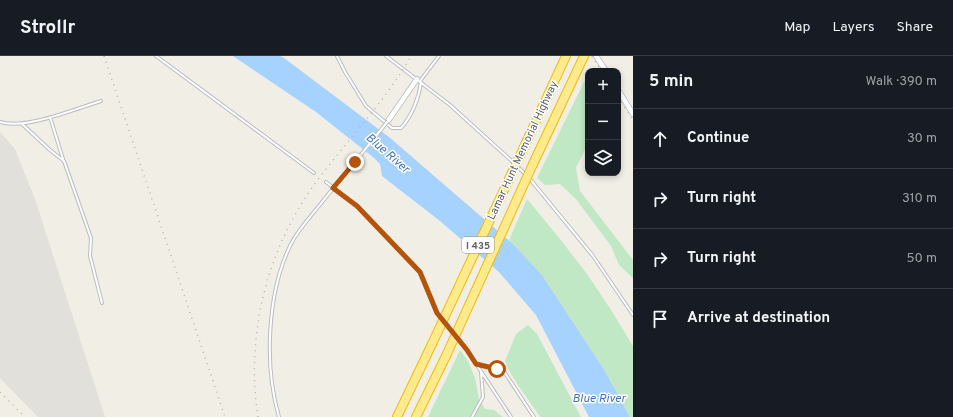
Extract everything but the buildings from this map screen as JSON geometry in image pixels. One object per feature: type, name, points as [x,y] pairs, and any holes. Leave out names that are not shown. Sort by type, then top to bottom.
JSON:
[{"type":"highway","name":"Lamar Hunt Memorial Highway","points":[[397,417],[566,56]]},
{"type":"highway","name":"Lamar Hunt Memorial Highway","points":[[416,417],[446,356],[584,56]]},
{"type":"street","points":[[596,56],[604,68]]},
{"type":"street","points":[[388,121],[419,81]]},
{"type":"street","points":[[621,95],[633,114]]},
{"type":"lane","points":[[156,56],[314,173]]},
{"type":"lane","points":[[337,56],[366,106],[392,128],[401,128],[407,122],[416,104],[420,90],[419,81],[439,56]]},
{"type":"lane","points":[[386,56],[488,138],[529,177],[593,256],[633,315]]},
{"type":"lane","points":[[0,122],[14,125],[22,124],[101,101]]},
{"type":"lane","points":[[50,116],[91,238],[90,256],[102,303]]},
{"type":"lane","points":[[279,417],[272,387],[270,351],[271,321],[283,267],[292,244],[305,223],[388,121]]},
{"type":"lane","points":[[22,124],[64,161]]},
{"type":"lane","points":[[326,182],[357,206],[420,272],[437,313],[467,350],[511,417]]},
{"type":"lane","points":[[476,364],[497,369],[505,373],[534,417]]},
{"type":"lane","points":[[472,417],[482,396],[481,371]]},
{"type":"shaded area","points":[[0,132],[15,149],[35,199],[105,417],[38,417],[0,378]]},
{"type":"green space","points":[[585,80],[585,149],[576,168],[580,191],[633,260],[633,278],[619,265],[611,246],[576,199],[560,184],[545,185],[537,178]]},
{"type":"green space","points":[[527,199],[587,274],[633,346],[633,417],[630,417],[605,371],[542,275],[509,240]]},
{"type":"green space","points":[[528,325],[537,334],[581,417],[540,417],[516,382],[505,361],[516,334]]},
{"type":"green space","points":[[460,350],[468,361],[475,378],[479,399],[485,409],[494,410],[503,417],[428,417]]},
{"type":"water","name":"Blue River","points":[[233,56],[280,56],[284,58],[389,137],[514,245],[542,275],[605,371],[630,417],[589,417],[536,315],[499,272],[440,221],[382,176],[380,164],[374,158],[316,112]]},
{"type":"railway","points":[[104,56],[225,417]]},
{"type":"railway","points":[[258,417],[255,385],[255,353],[258,322],[274,260],[302,203],[320,177],[391,88],[411,56]]},
{"type":"railway","points":[[592,56],[599,68]]},
{"type":"railway","points":[[621,102],[633,120]]},
{"type":"railway","points":[[0,392],[25,417]]},
{"type":"route","points":[[355,162],[333,188],[357,206],[420,272],[437,313],[467,350],[476,364],[497,369]]}]
